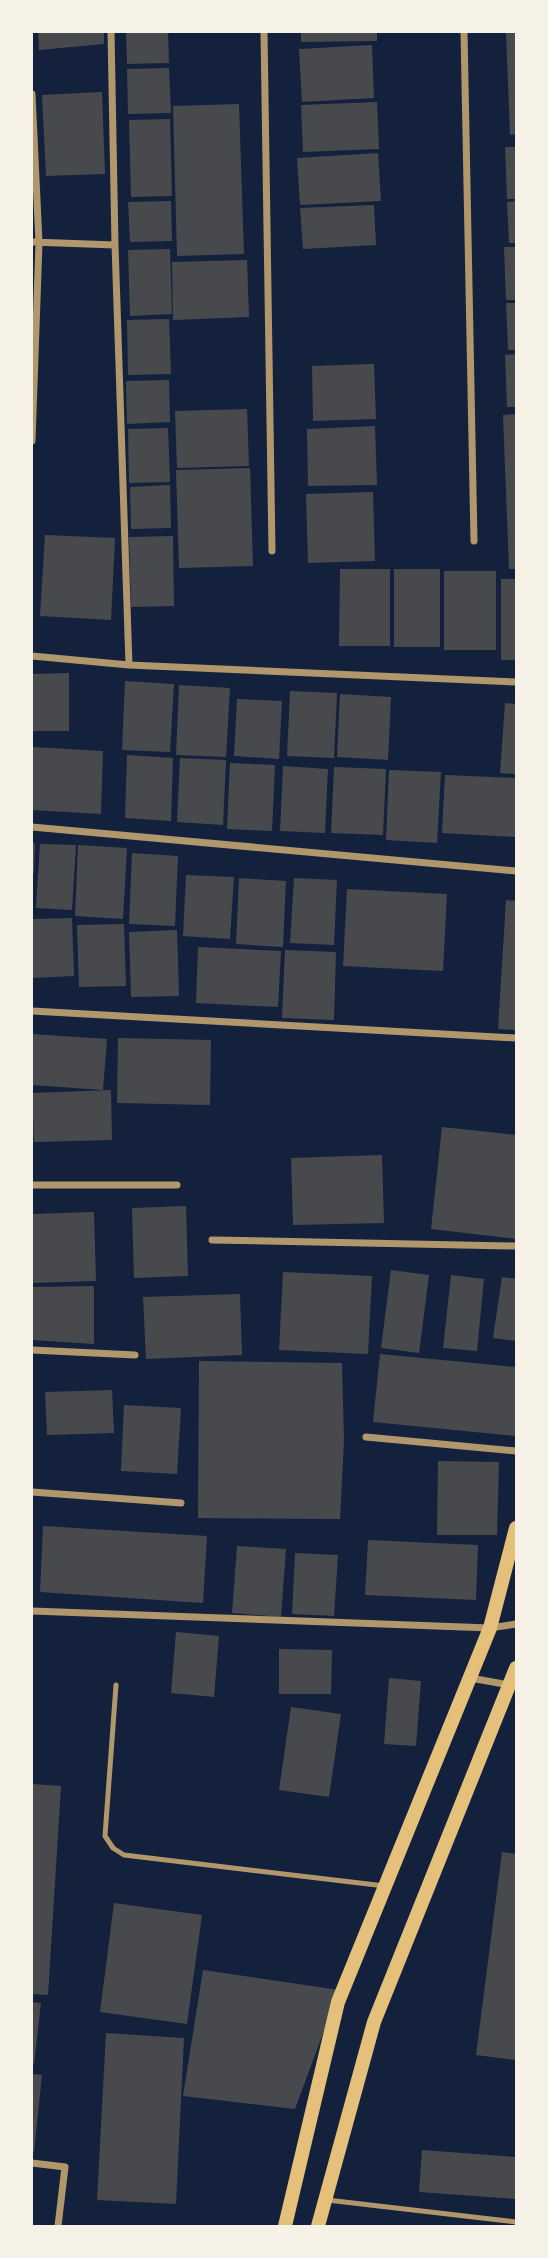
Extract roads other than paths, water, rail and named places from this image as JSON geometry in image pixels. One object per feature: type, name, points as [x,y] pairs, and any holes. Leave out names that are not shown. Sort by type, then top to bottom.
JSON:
[{"type":"main road","points":[[285,2227],[338,2002],[490,1629],[516,1528]]},
{"type":"main road","points":[[318,2227],[374,2022],[514,1685],[516,1668]]},
{"type":"street","points":[[111,32],[129,665]]},
{"type":"street","points":[[264,32],[272,551]]},
{"type":"street","points":[[464,32],[474,541]]},
{"type":"street","points":[[32,94],[35,242],[32,440]]},
{"type":"street","points":[[35,242],[115,245]]},
{"type":"street","points":[[32,656],[129,665],[516,681]]},
{"type":"street","points":[[32,827],[516,871]]},
{"type":"street","points":[[32,1011],[516,1038]]},
{"type":"street","points":[[32,1185],[177,1185]]},
{"type":"street","points":[[212,1240],[516,1246]]},
{"type":"street","points":[[32,1350],[135,1355]]},
{"type":"street","points":[[366,1437],[516,1451]]},
{"type":"street","points":[[32,1492],[181,1503]]},
{"type":"street","points":[[32,1611],[490,1629],[516,1624]]},
{"type":"street","points":[[470,1678],[514,1685]]},
{"type":"street","points":[[32,2163],[65,2167],[58,2227]]},
{"type":"lane","points":[[116,1685],[105,1836],[113,1848],[124,1855],[386,1886]]},
{"type":"lane","points":[[324,2200],[516,2222]]}]
